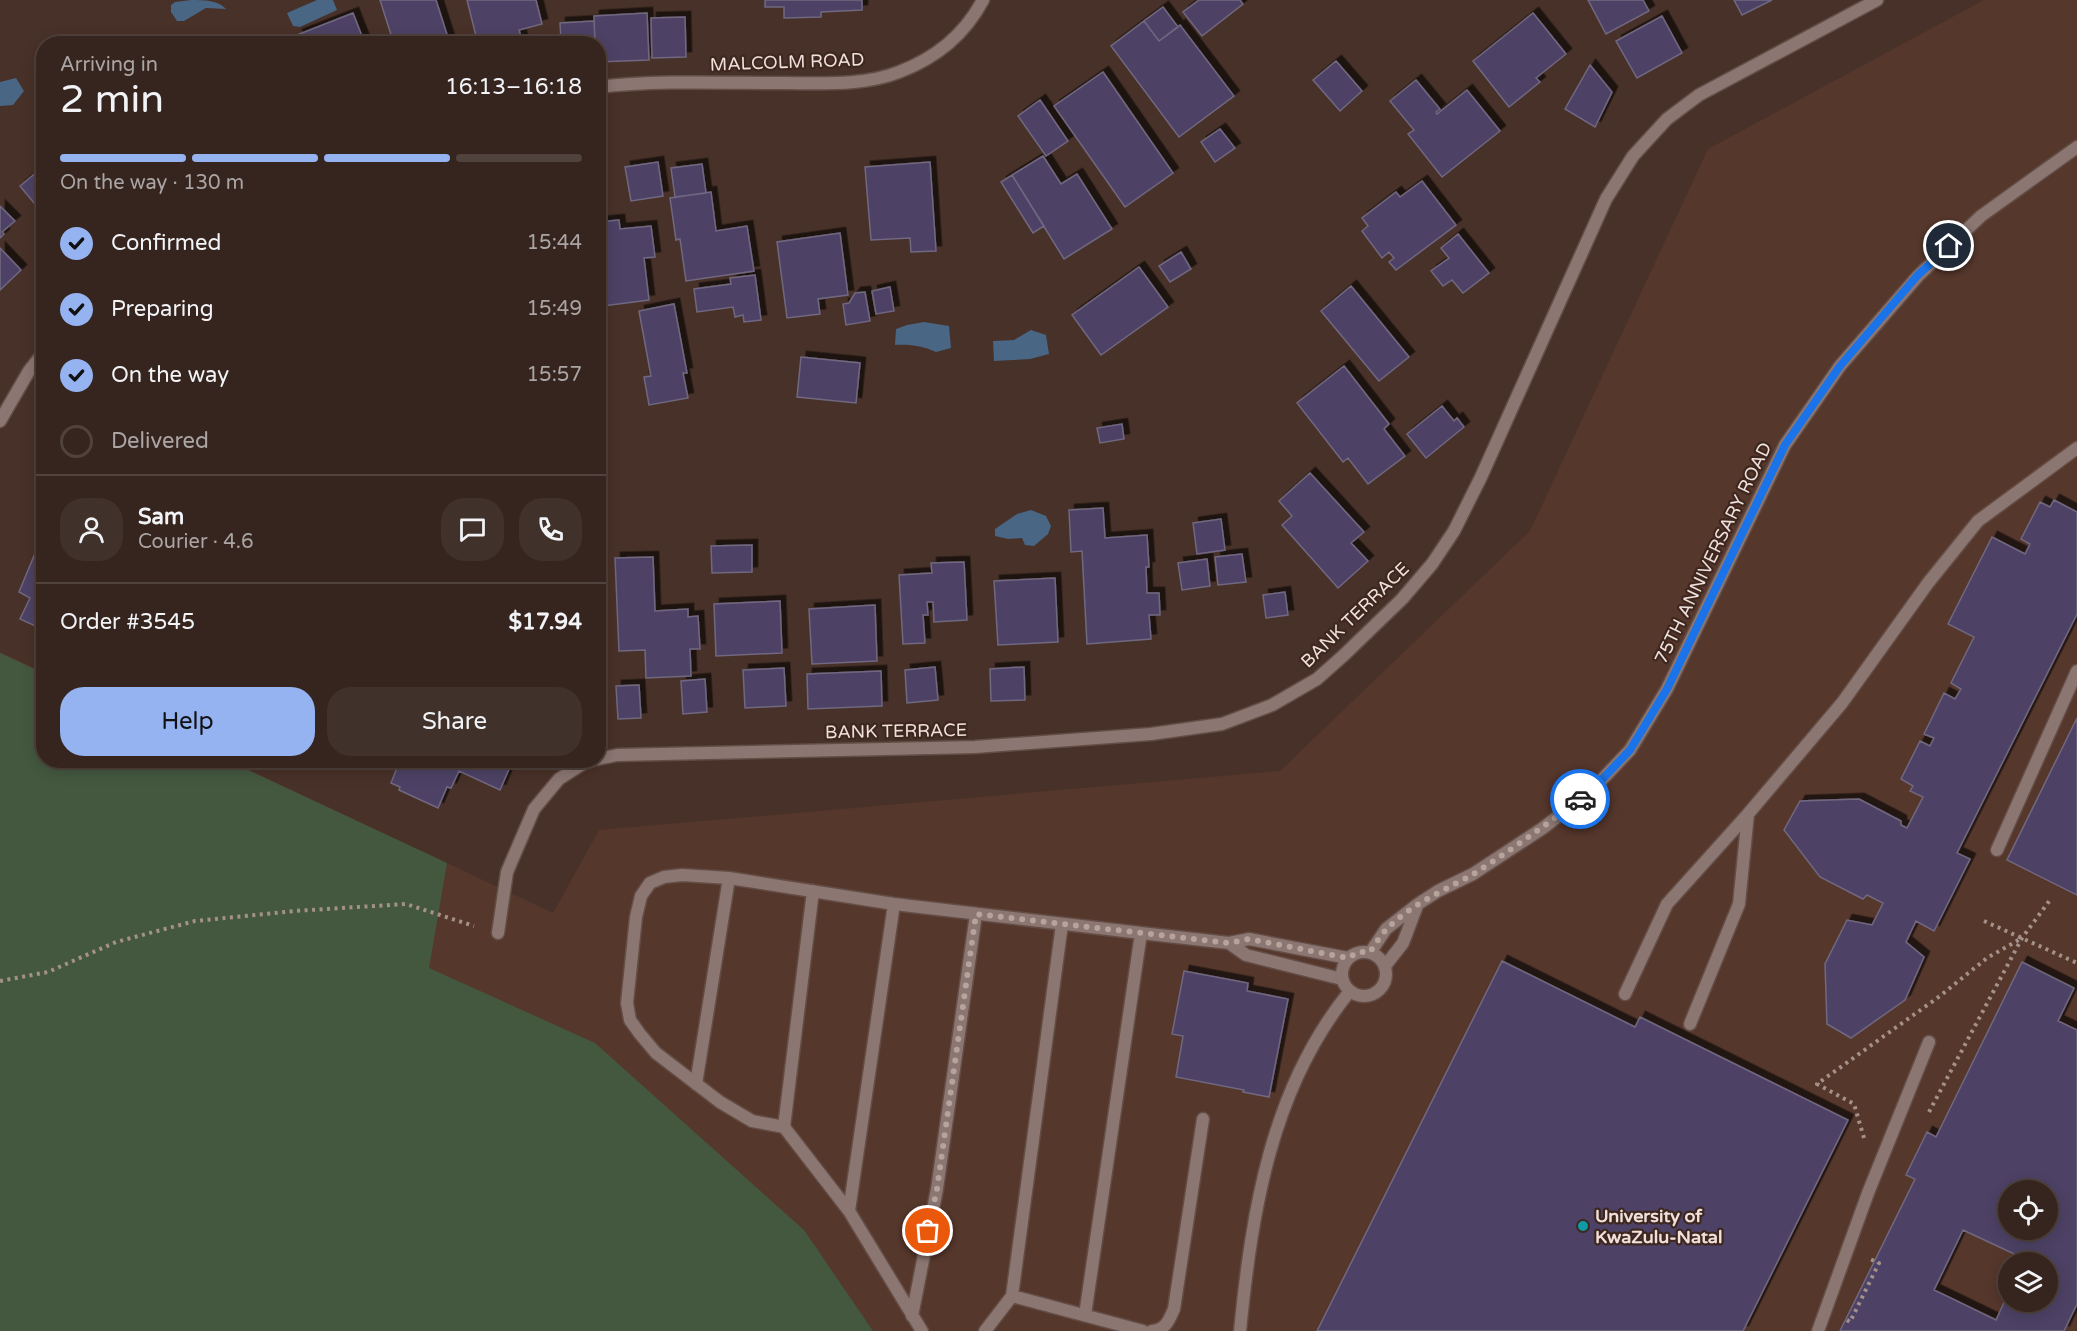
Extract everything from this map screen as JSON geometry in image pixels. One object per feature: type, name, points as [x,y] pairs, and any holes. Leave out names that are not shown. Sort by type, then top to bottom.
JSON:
[{"type":"street","name":"MALCOLM ROAD","points":[[606,86],[630,83],[861,81],[897,73],[939,52],[972,20],[983,0]]},
{"type":"street","name":"BANK TERRACE","points":[[606,758],[629,755],[975,747],[1151,734],[1222,724],[1272,705],[1317,679],[1402,599],[1432,564],[1454,531],[1486,467],[1606,199],[1633,156],[1667,119],[1699,95],[1877,0]]},
{"type":"street","name":"75TH ANNIVERSARY ROAD","points":[[1370,952],[1386,929],[1418,904],[1438,891],[1473,874],[1543,828],[1593,789],[1630,750],[1667,689],[1785,445],[1840,366],[1917,276],[1981,216],[2077,147]]},
{"type":"street","points":[[0,421],[36,362]]},
{"type":"street","points":[[1625,994],[1667,904],[1748,814],[1842,703],[1928,583],[1978,521],[2074,454]]},
{"type":"street","points":[[1997,850],[2077,671]]},
{"type":"street","points":[[498,933],[507,872],[534,809],[559,779],[576,768]]},
{"type":"street","points":[[1690,1024],[1740,904],[1748,814]]},
{"type":"street","points":[[922,1331],[849,1211],[784,1127],[752,1121],[735,1112],[656,1053],[630,1020],[627,1004],[636,917],[640,896],[650,883],[664,877],[682,875],[729,878],[894,904],[976,914],[1229,943],[1249,939],[1348,958]]},
{"type":"street","points":[[696,1084],[729,878]]},
{"type":"street","points":[[784,1127],[813,891]]},
{"type":"street","points":[[849,1211],[894,904]]},
{"type":"street","points":[[1385,966],[1403,943],[1418,904]]},
{"type":"street","points":[[912,1316],[937,1189],[976,914]]},
{"type":"street","points":[[985,1331],[1012,1296],[1062,924]]},
{"type":"street","points":[[1085,1315],[1141,933]]},
{"type":"street","points":[[1229,943],[1246,955],[1342,979]]},
{"type":"street","points":[[1358,952],[1370,952],[1379,958],[1385,966],[1386,979],[1380,990],[1365,996],[1350,991],[1342,979],[1342,968],[1348,958],[1358,952]]},
{"type":"street","points":[[1240,1331],[1257,1210],[1272,1141],[1311,1046],[1329,1017],[1350,991]]},
{"type":"street","points":[[1818,1331],[1876,1174],[1929,1042]]},
{"type":"street","points":[[1152,1331],[1160,1330],[1168,1323],[1174,1309],[1203,1119]]},
{"type":"street","points":[[1012,1296],[1143,1331]]},
{"type":"path","points":[[1927,1115],[1934,1106],[2022,938],[2050,900]]},
{"type":"path","points":[[0,981],[48,972],[116,942],[165,928],[195,921],[294,911],[406,904],[498,933]]},
{"type":"path","points":[[1984,921],[2077,963]]},
{"type":"path","points":[[1876,1174],[1854,1104],[1817,1084],[1940,996],[1987,958],[2022,938]]},
{"type":"shaded area","points":[[1984,0],[2077,0],[2077,1331],[0,1331],[0,652],[36,669],[36,768],[245,768],[553,913],[599,830],[1280,771],[1530,531],[1708,149]]},
{"type":"green space","points":[[0,653],[36,670],[36,768],[244,768],[447,863],[429,968],[595,1043],[804,1230],[873,1331],[0,1331]]},
{"type":"water","points":[[191,0],[215,2],[226,9],[206,8],[184,21],[177,21],[171,12],[171,5],[175,2]]},
{"type":"water","points":[[317,0],[333,0],[337,10],[300,27],[293,26],[287,13]]},
{"type":"water","points":[[16,78],[24,91],[13,105],[0,106],[0,82]]},
{"type":"water","points":[[924,322],[949,326],[951,348],[936,352],[916,346],[895,345],[896,329]]},
{"type":"water","points":[[1031,330],[1046,335],[1049,354],[1030,359],[994,361],[993,341],[1014,340]]},
{"type":"water","points":[[1031,510],[1046,516],[1051,526],[1048,534],[1034,546],[1025,545],[1022,538],[1008,539],[995,536],[995,529],[1017,514]]},
{"type":"building","points":[[380,0],[436,0],[447,36],[391,36]]},
{"type":"building","points":[[467,0],[536,0],[542,24],[519,30],[521,36],[476,36]]},
{"type":"building","points":[[765,0],[862,0],[862,10],[821,12],[821,17],[784,18],[784,7],[765,7]]},
{"type":"building","points":[[1199,0],[1240,0],[1243,4],[1202,36],[1183,12]]},
{"type":"building","points":[[1588,0],[1643,0],[1649,11],[1606,34]]},
{"type":"building","points":[[1734,0],[1772,0],[1742,15]]},
{"type":"building","points":[[1163,7],[1178,27],[1159,41],[1144,21]]},
{"type":"building","points":[[353,13],[362,36],[297,36]]},
{"type":"building","points":[[647,13],[649,60],[606,62],[606,36],[595,36],[594,16]]},
{"type":"building","points":[[1533,13],[1566,54],[1536,78],[1540,82],[1509,107],[1473,61]]},
{"type":"building","points":[[1662,16],[1682,53],[1637,78],[1616,41]]},
{"type":"building","points":[[685,17],[686,57],[652,58],[651,18]]},
{"type":"building","points":[[594,21],[595,36],[561,36],[560,23]]},
{"type":"building","points":[[1144,21],[1159,41],[1180,25],[1234,96],[1179,137],[1111,46]]},
{"type":"building","points":[[1336,61],[1362,91],[1340,111],[1313,80]]},
{"type":"building","points":[[1590,65],[1612,92],[1595,127],[1565,109]]},
{"type":"building","points":[[1103,72],[1173,173],[1125,207],[1054,106]]},
{"type":"building","points":[[1416,80],[1440,109],[1436,112],[1437,114],[1467,90],[1500,131],[1442,177],[1408,134],[1414,130],[1390,101]]},
{"type":"building","points":[[1040,100],[1068,141],[1046,156],[1018,116]]},
{"type":"building","points":[[1220,129],[1235,148],[1215,162],[1201,142]]},
{"type":"building","points":[[1043,156],[1061,184],[1077,174],[1112,229],[1064,259],[1012,175]]},
{"type":"building","points":[[658,162],[663,196],[631,201],[625,167]]},
{"type":"building","points":[[930,162],[936,251],[911,252],[910,238],[871,240],[865,167]]},
{"type":"building","points":[[702,164],[706,193],[675,197],[671,168]]},
{"type":"building","points":[[36,173],[36,205],[20,186]]},
{"type":"building","points":[[1012,175],[1044,226],[1033,233],[1001,182]]},
{"type":"building","points":[[1422,181],[1456,225],[1396,270],[1389,262],[1394,258],[1389,252],[1382,258],[1362,231],[1368,226],[1362,218],[1396,192],[1400,197]]},
{"type":"building","points":[[711,192],[716,231],[747,226],[754,271],[686,281],[680,239],[676,240],[670,198]]},
{"type":"building","points":[[0,206],[15,221],[2,232],[4,234],[0,238]]},
{"type":"building","points":[[619,220],[620,229],[651,226],[655,257],[644,258],[649,300],[606,306],[606,221]]},
{"type":"building","points":[[840,233],[848,295],[818,299],[820,314],[787,318],[777,242]]},
{"type":"building","points":[[1458,234],[1489,273],[1463,293],[1452,280],[1443,286],[1431,271],[1449,258],[1441,248]]},
{"type":"building","points":[[0,248],[21,270],[0,290]]},
{"type":"building","points":[[1181,252],[1191,269],[1170,282],[1159,266]]},
{"type":"building","points":[[1139,267],[1168,307],[1101,355],[1072,315]]},
{"type":"building","points":[[755,275],[761,320],[744,322],[743,315],[735,317],[733,307],[697,312],[694,289],[731,284],[730,278]]},
{"type":"building","points":[[1351,286],[1409,357],[1379,381],[1321,311]]},
{"type":"building","points":[[890,287],[894,311],[876,314],[872,291]]},
{"type":"building","points":[[865,292],[870,321],[846,325],[843,304],[849,303],[855,293]]},
{"type":"building","points":[[674,304],[687,373],[683,373],[688,398],[649,405],[644,377],[651,376],[639,311]]},
{"type":"building","points":[[801,357],[860,363],[856,403],[797,397]]},
{"type":"building","points":[[1344,366],[1389,424],[1384,429],[1405,456],[1368,484],[1348,458],[1343,462],[1297,403]]},
{"type":"building","points":[[1442,406],[1454,421],[1457,418],[1464,427],[1426,458],[1407,434]]},
{"type":"building","points":[[1122,424],[1124,439],[1100,443],[1097,428]]},
{"type":"building","points":[[1310,473],[1364,532],[1351,543],[1368,561],[1338,588],[1282,525],[1292,516],[1279,501]]},
{"type":"building","points":[[2054,500],[2077,512],[2077,614],[1957,853],[1970,859],[1934,931],[1916,921],[1906,942],[1924,957],[1905,1000],[1851,1038],[1827,1024],[1825,964],[1847,920],[1872,925],[1883,903],[1867,895],[1863,899],[1820,877],[1784,830],[1800,801],[1859,799],[1901,821],[1901,825],[1907,828],[1923,797],[1910,791],[1913,786],[1901,779],[1920,741],[1930,746],[1934,738],[1924,734],[1944,693],[1955,699],[1961,689],[1951,683],[1974,637],[1948,624],[1992,537],[2025,554],[2030,544],[2021,539],[2040,502],[2050,507]]},
{"type":"building","points":[[1103,508],[1105,538],[1147,535],[1149,567],[1146,567],[1147,593],[1159,593],[1160,615],[1149,615],[1151,639],[1087,644],[1082,551],[1071,552],[1069,510]]},
{"type":"building","points":[[1221,519],[1225,550],[1197,554],[1193,523]]},
{"type":"building","points":[[752,545],[752,572],[712,573],[711,546]]},
{"type":"building","points":[[36,551],[36,626],[20,619],[30,598],[19,592]]},
{"type":"building","points":[[1242,554],[1246,582],[1218,585],[1215,557]]},
{"type":"building","points":[[653,557],[655,611],[688,609],[688,617],[698,616],[700,649],[690,649],[691,676],[646,678],[645,650],[619,651],[615,558]]},
{"type":"building","points":[[1207,559],[1210,586],[1182,590],[1178,563]]},
{"type":"building","points":[[964,562],[967,620],[934,622],[933,602],[927,602],[928,615],[923,615],[925,643],[903,644],[899,575],[932,573],[931,563]]},
{"type":"building","points":[[1055,578],[1058,642],[998,645],[994,581]]},
{"type":"building","points":[[1285,592],[1288,615],[1266,618],[1263,595]]},
{"type":"building","points":[[780,601],[782,653],[716,656],[714,604]]},
{"type":"building","points":[[875,605],[877,661],[812,664],[809,609]]},
{"type":"building","points":[[935,667],[938,700],[907,703],[905,670]]},
{"type":"building","points":[[1024,667],[1025,700],[991,701],[990,669]]},
{"type":"building","points":[[784,668],[786,706],[745,708],[743,670]]},
{"type":"building","points":[[881,671],[882,706],[808,709],[807,674]]},
{"type":"building","points":[[705,679],[707,712],[683,714],[681,681]]},
{"type":"building","points":[[639,685],[641,718],[618,719],[616,686]]},
{"type":"building","points":[[2077,718],[2077,895],[2007,860]]},
{"type":"building","points":[[397,768],[510,768],[500,790],[459,771],[451,788],[447,787],[438,808],[399,790],[400,787],[391,783]]},
{"type":"building","name":"University of KwaZulu-Natal","points":[[1502,961],[1635,1027],[1640,1017],[1848,1120],[1743,1331],[1317,1331]]},
{"type":"building","points":[[2022,962],[2074,988],[2058,1021],[2077,1030],[2077,1304],[2064,1331],[1840,1331],[1915,1179],[1906,1175],[1927,1132],[1936,1137]]},
{"type":"building","points":[[1184,971],[1248,983],[1247,991],[1288,999],[1269,1097],[1176,1077],[1183,1036],[1172,1034]]},
{"type":"way so far","points":[[928,1231],[937,1189],[976,914],[1229,943],[1249,939],[1348,958],[1358,952],[1370,952],[1386,929],[1418,904],[1438,891],[1473,874],[1543,828],[1580,799]]},
{"type":"place","name":"University of KwaZulu-Natal","points":[[1583,1226]]},
{"type":"route","points":[[1580,799],[1593,789],[1630,750],[1667,689],[1785,445],[1840,366],[1917,276],[1949,246]]}]
